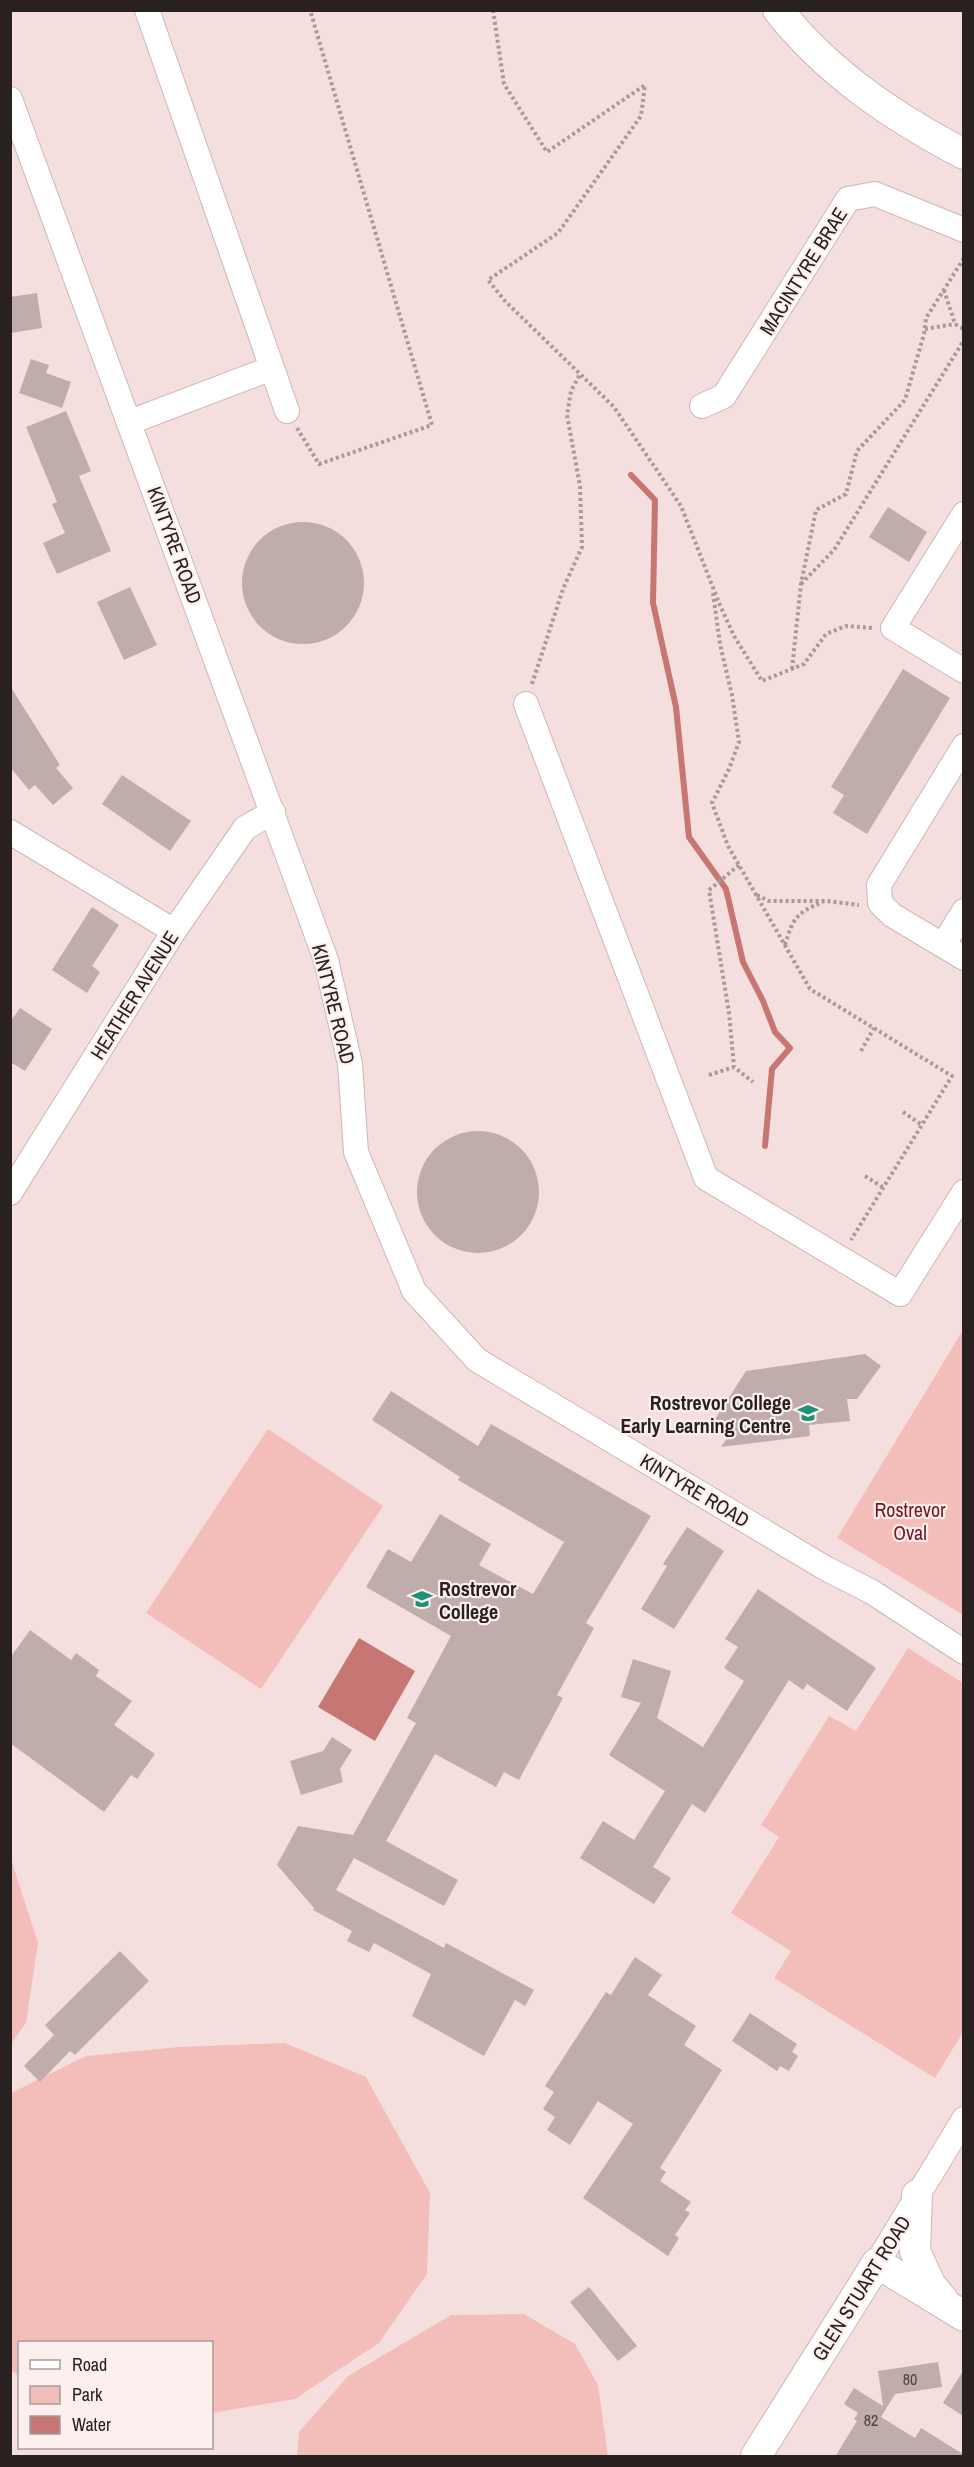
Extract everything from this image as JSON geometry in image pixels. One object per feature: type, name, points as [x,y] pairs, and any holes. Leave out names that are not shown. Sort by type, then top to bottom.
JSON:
[{"type":"main road","points":[[778,10],[828,65],[910,126],[963,154]]},
{"type":"main road","points":[[917,2195],[915,2252],[930,2284],[956,2312]]},
{"type":"main road","points":[[877,2263],[956,2312]]},
{"type":"main road","name":"GLEN STUART ROAD","points":[[756,2457],[877,2263]]},
{"type":"street","points":[[147,10],[287,411]]},
{"type":"street","name":"KINTYRE ROAD","points":[[10,99],[326,960],[350,1064],[356,1152],[414,1291],[477,1360],[825,1568],[872,1592],[963,1652]]},
{"type":"street","name":"MACINTYRE BRAE","points":[[702,406],[724,396],[848,199],[875,194],[963,230]]},
{"type":"street","points":[[130,422],[272,368]]},
{"type":"street","points":[[963,514],[893,628],[963,671]]},
{"type":"street","points":[[526,704],[706,1178],[900,1294],[963,1192]]},
{"type":"street","points":[[963,746],[879,885],[880,903],[891,915],[963,958]]},
{"type":"street","name":"HEATHER AVENUE","points":[[10,1193],[17,1168],[245,828],[273,812]]},
{"type":"street","points":[[10,832],[174,931]]},
{"type":"street","points":[[943,945],[963,911]]},
{"type":"street","name":"GLEN STUART ROAD","points":[[877,2263],[963,2119]]},
{"type":"path","points":[[287,411],[319,464],[432,424],[310,10]]},
{"type":"path","points":[[493,10],[504,84],[547,152],[645,85],[641,116],[558,233],[488,280],[505,301],[614,407],[681,506],[734,636],[762,681],[804,664],[826,634],[846,626],[893,628]]},
{"type":"path","points":[[792,669],[801,584],[816,510],[846,494],[856,452],[906,400],[926,318],[963,258]]},
{"type":"path","points":[[944,290],[955,324],[963,329]]},
{"type":"path","points":[[925,329],[955,324]]},
{"type":"path","points":[[801,584],[834,550],[963,340]]},
{"type":"path","points":[[526,704],[564,589],[582,547],[580,486],[567,415],[571,391],[580,374]]},
{"type":"path","points":[[712,586],[720,644],[732,694],[739,742],[729,769],[712,802],[728,846],[810,989],[952,1076],[845,1250]]},
{"type":"path","points":[[739,865],[709,890],[729,1013],[734,1067],[753,1082]]},
{"type":"path","points":[[756,894],[769,901],[826,901],[859,905],[880,903]]},
{"type":"path","points":[[784,946],[792,921],[808,908],[826,901]]},
{"type":"path","points":[[861,1051],[874,1028]]},
{"type":"path","points":[[709,1075],[734,1067]]},
{"type":"path","points":[[903,1112],[922,1125]]},
{"type":"path","points":[[865,1176],[884,1188]]},
{"type":"green space","name":"Rostrevor Oval","points":[[963,1330],[964,1615],[837,1538]]},
{"type":"green space","points":[[268,1429],[383,1506],[261,1689],[146,1613]]},
{"type":"green space","points":[[908,1648],[963,1683],[963,2032],[935,2078],[774,1978],[791,1951],[731,1913],[779,1837],[761,1825],[829,1716],[856,1731]]},
{"type":"green space","points":[[11,1859],[38,1943],[26,2023],[11,2044]]},
{"type":"green space","points":[[285,2043],[366,2077],[430,2193],[427,2274],[379,2343],[295,2399],[213,2413],[213,2341],[18,2341],[18,2374],[11,2371],[11,2093],[86,2056],[179,2047]]},
{"type":"green space","points":[[524,2314],[575,2344],[598,2385],[608,2456],[297,2456],[299,2432],[348,2376],[451,2315]]},
{"type":"water","points":[[359,1638],[415,1671],[375,1741],[318,1707]]},
{"type":"building","points":[[37,293],[42,328],[10,333],[10,297]]},
{"type":"building","points":[[31,359],[49,365],[46,373],[71,382],[62,408],[19,393]]},
{"type":"building","points":[[66,411],[91,471],[79,476],[111,551],[57,574],[43,543],[65,533],[52,504],[57,502],[26,427]]},
{"type":"building","points":[[888,507],[927,532],[909,562],[869,537]]},
{"type":"building","points":[[303,522],[326,527],[337,532],[346,540],[354,549],[359,560],[364,583],[359,606],[354,617],[346,626],[337,634],[326,639],[303,644],[280,639],[269,634],[260,626],[252,617],[247,606],[242,583],[247,560],[252,549],[260,540],[269,532],[280,527]]},
{"type":"building","points":[[130,587],[157,645],[124,660],[97,602]]},
{"type":"building","points":[[903,669],[950,698],[867,834],[833,813],[844,795],[831,787]]},
{"type":"building","points":[[10,686],[60,765],[56,768],[73,788],[53,805],[35,785],[29,790],[10,767]]},
{"type":"building","points":[[122,775],[191,821],[170,851],[102,804]]},
{"type":"building","points":[[92,907],[119,925],[92,966],[100,972],[87,993],[52,970]]},
{"type":"building","points":[[20,1008],[52,1029],[25,1071],[10,1062],[10,1022]]},
{"type":"building","points":[[478,1131],[501,1136],[521,1149],[534,1169],[539,1192],[534,1215],[521,1235],[501,1248],[478,1253],[455,1248],[435,1235],[422,1215],[417,1192],[422,1169],[435,1149],[455,1136]]},
{"type":"building","points":[[865,1354],[881,1366],[857,1399],[847,1399],[850,1421],[809,1425],[810,1436],[721,1447],[730,1434],[714,1421],[746,1371]]},
{"type":"building","points":[[391,1391],[478,1446],[491,1424],[651,1516],[586,1623],[594,1628],[557,1695],[563,1698],[519,1780],[504,1772],[496,1787],[435,1754],[386,1841],[458,1880],[444,1906],[354,1858],[336,1890],[444,1948],[446,1943],[534,1990],[525,2006],[515,2000],[484,2056],[412,2016],[431,1974],[374,1943],[369,1952],[347,1941],[352,1931],[313,1910],[314,1908],[277,1865],[298,1826],[353,1835],[416,1723],[407,1718],[451,1636],[366,1587],[388,1549],[411,1562],[440,1514],[491,1544],[479,1565],[533,1594],[564,1542],[458,1480],[460,1477],[372,1420]]},
{"type":"building","points":[[687,1527],[724,1551],[674,1629],[641,1609],[667,1566],[663,1564]]},
{"type":"building","points":[[758,1589],[876,1668],[847,1711],[807,1684],[803,1690],[789,1680],[705,1813],[692,1804],[653,1867],[671,1878],[654,1904],[580,1858],[603,1821],[634,1840],[665,1791],[609,1755],[641,1703],[621,1697],[633,1659],[671,1671],[657,1718],[703,1747],[744,1681],[724,1668],[738,1647],[725,1639]]},
{"type":"building","points":[[30,1630],[71,1660],[76,1653],[99,1670],[96,1676],[132,1701],[114,1725],[155,1754],[137,1779],[131,1775],[104,1812],[10,1743],[10,1658]]},
{"type":"building","points":[[332,1737],[352,1750],[340,1769],[343,1782],[301,1795],[290,1761],[323,1751]]},
{"type":"building","points":[[120,1951],[149,1981],[75,2055],[70,2051],[40,2082],[24,2066],[54,2035],[45,2025]]},
{"type":"building","points":[[635,1957],[662,1975],[648,1995],[696,2026],[684,2045],[722,2070],[660,2168],[666,2172],[660,2181],[691,2202],[685,2210],[690,2213],[675,2235],[679,2238],[668,2256],[583,2198],[633,2124],[598,2101],[570,2145],[547,2130],[555,2117],[543,2109],[554,2092],[545,2086],[606,1992],[611,1995]]},
{"type":"building","points":[[750,2013],[797,2044],[792,2052],[798,2056],[789,2071],[780,2066],[777,2071],[732,2041]]},
{"type":"building","points":[[589,2287],[637,2346],[618,2361],[570,2302]]},
{"type":"building","points":[[938,2362],[942,2387],[895,2394],[881,2417],[915,2438],[921,2428],[963,2454],[963,2457],[835,2457],[857,2421],[854,2419],[858,2413],[844,2404],[854,2388],[883,2406],[878,2371]]},
{"type":"building","points":[[963,2371],[963,2416],[943,2403]]},
{"type":"waterway","points":[[631,475],[655,500],[653,603],[676,707],[689,837],[726,889],[743,962],[763,1001],[775,1032],[790,1048],[772,1069],[765,1146]]},
{"type":"place","name":"Rostrevor College Early Learning Centre","points":[[808,1413]]},
{"type":"place","name":"Rostrevor College","points":[[422,1599]]}]
